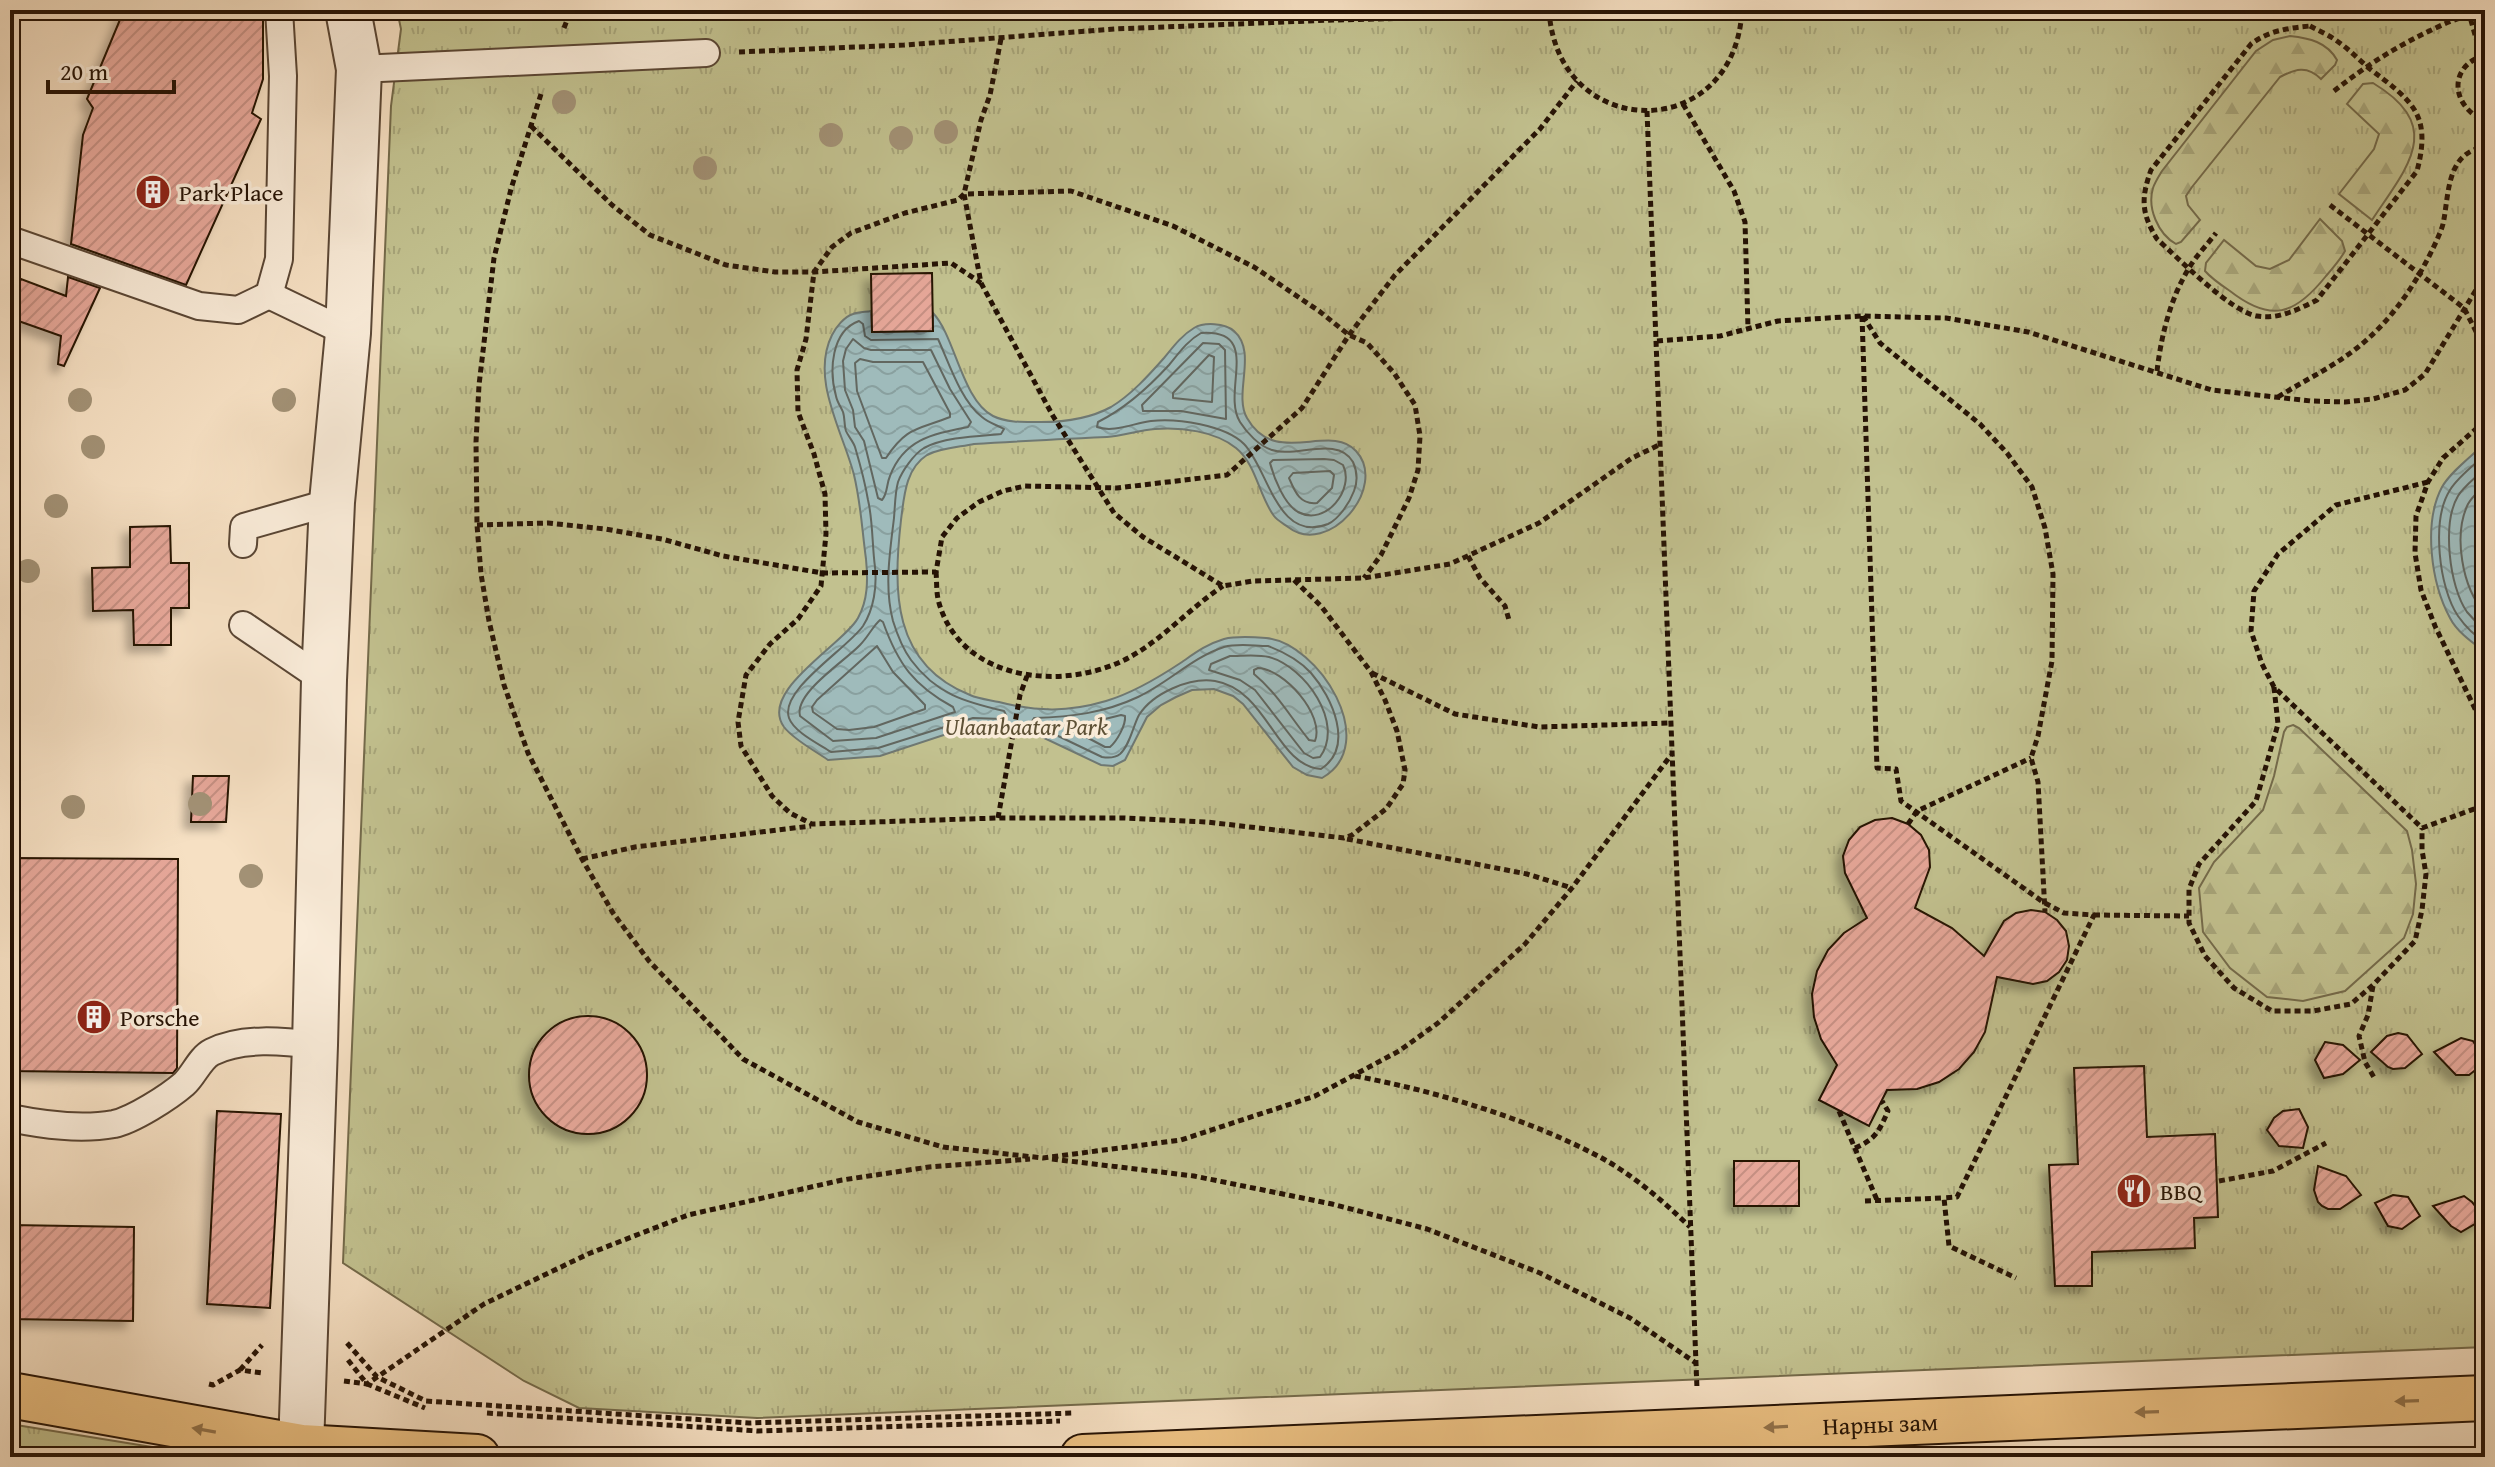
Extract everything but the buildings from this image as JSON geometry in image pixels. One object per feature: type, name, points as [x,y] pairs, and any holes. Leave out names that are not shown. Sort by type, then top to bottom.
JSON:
[{"type":"main road","points":[[10,1395],[301,1447],[477,1457]]},
{"type":"main road","name":"Нарны зам","points":[[1080,1438],[1848,1440],[1974,1418],[2485,1398]]},
{"type":"main road","points":[[1937,1457],[1942,1442],[1974,1418]]},
{"type":"street","points":[[301,1447],[324,680],[332,502],[348,333],[359,69],[348,10]]},
{"type":"lane","points":[[10,240],[199,306],[238,310],[269,295],[279,259],[283,76],[279,10]]},
{"type":"lane","points":[[359,69],[706,53]]},
{"type":"lane","points":[[269,295],[348,333]]},
{"type":"lane","points":[[243,544],[244,527],[332,502]]},
{"type":"lane","points":[[243,625],[324,680]]},
{"type":"lane","points":[[10,1118],[52,1126],[117,1124],[185,1083],[208,1053],[236,1043],[315,1045]]},
{"type":"path","points":[[571,10],[507,203],[494,258],[479,385],[477,525],[484,590],[504,685],[528,753],[613,913],[649,961],[743,1059],[858,1122],[943,1147],[1194,1176],[1332,1204],[1427,1229],[1540,1273],[1630,1318],[1696,1363]]},
{"type":"path","points":[[706,53],[1001,39],[1115,29],[1549,13],[1556,50],[1569,72],[1586,90],[1607,102],[1632,109],[1658,111],[1683,104],[1720,75],[1734,54],[1741,31],[1742,10]]},
{"type":"path","points":[[2334,91],[2366,65],[2393,49],[2445,23],[2484,10]]},
{"type":"path","points":[[2469,13],[2483,55],[2471,60],[2463,69],[2458,90],[2460,101],[2467,110],[2485,121]]},
{"type":"path","points":[[2310,26],[2336,40],[2366,65],[2406,96],[2411,104],[2421,127],[2423,149],[2417,171],[2317,300],[2280,316],[2257,316],[2238,309],[2157,239],[2144,209],[2144,189],[2151,170],[2251,44],[2261,36],[2285,28],[2310,26]]},
{"type":"path","points":[[1001,39],[964,194],[981,283],[1053,416],[1114,513],[1143,537],[1223,586]]},
{"type":"path","points":[[1577,81],[1540,129],[1395,275],[1349,335],[1302,408],[1227,475],[1098,489],[1025,486],[1003,491],[979,502],[957,518],[942,537],[936,572],[938,601],[950,629],[973,653],[1003,670],[1027,676],[1082,674],[1128,658],[1151,644],[1200,601],[1223,586],[1253,581],[1364,578],[1450,564],[1539,523],[1632,458],[1661,444]]},
{"type":"path","points":[[1683,104],[1734,191],[1745,222],[1748,328]]},
{"type":"path","points":[[1647,111],[1697,1399]]},
{"type":"path","points":[[531,126],[612,205],[650,235],[726,265],[775,272],[814,272],[951,263],[981,283]]},
{"type":"path","points":[[2276,398],[2347,356],[2378,330],[2407,296],[2444,223],[2451,175],[2461,157],[2475,148],[2485,147]]},
{"type":"path","points":[[1364,578],[1381,555],[1409,498],[1418,470],[1420,436],[1415,405],[1394,373],[1367,343],[1349,335],[1254,267],[1173,226],[1071,191],[964,194],[958,200],[905,213],[851,233],[832,247],[814,272],[806,339],[797,370],[798,412],[825,494],[826,534],[821,586],[798,619],[770,644],[746,675],[738,722],[741,746],[772,796],[790,813],[812,824],[998,818],[1125,818],[1193,822],[1344,838],[1527,874],[1572,888]]},
{"type":"path","points":[[2330,205],[2464,308],[2485,349]]},
{"type":"path","points":[[2157,371],[2169,316],[2189,267],[2216,233]]},
{"type":"path","points":[[1657,341],[1720,336],[1778,321],[1862,316],[1946,318],[2028,332],[2212,390],[2345,402],[2373,399],[2405,390],[2425,374],[2485,275]]},
{"type":"path","points":[[1862,316],[1880,343],[1980,424],[2007,453],[2032,487],[2045,528],[2053,574],[2052,661],[2031,758],[2038,782],[2045,912]]},
{"type":"path","points":[[1862,316],[1877,768],[1896,769],[1901,801],[2043,902],[2064,913],[2189,916]]},
{"type":"path","points":[[2485,421],[2443,458],[2428,482],[2416,516],[2415,553],[2421,590],[2435,626],[2482,716],[2485,761]]},
{"type":"path","points":[[2274,687],[2278,724],[2256,801],[2199,864],[2189,889],[2189,923],[2205,956],[2234,988],[2272,1011],[2313,1011],[2351,1004],[2415,941],[2426,874],[2422,828],[2274,687],[2251,631],[2254,591],[2278,554],[2336,505],[2428,482]]},
{"type":"path","points":[[477,525],[548,523],[605,529],[662,539],[723,556],[822,573],[936,572]]},
{"type":"path","points":[[1468,556],[1480,578],[1505,606],[1509,620]]},
{"type":"path","points":[[1294,580],[1321,606],[1371,672],[1397,731],[1405,778],[1386,809],[1344,838]]},
{"type":"path","points":[[1371,672],[1455,714],[1539,727],[1671,723]]},
{"type":"path","points":[[998,818],[1020,695],[1027,676]]},
{"type":"path","points":[[367,1384],[484,1304],[588,1254],[688,1215],[842,1180],[929,1167],[1043,1158],[1181,1140],[1315,1096],[1399,1051],[1438,1023],[1525,944],[1572,888],[1671,755]]},
{"type":"path","points":[[1908,824],[1917,811],[2031,758]]},
{"type":"path","points":[[2422,828],[2485,805]]},
{"type":"path","points":[[582,859],[635,847],[820,824]]},
{"type":"path","points":[[1865,1201],[1957,1197],[2094,915]]},
{"type":"path","points":[[2373,985],[2368,1015],[2359,1036],[2365,1062],[2375,1079]]},
{"type":"path","points":[[1355,1076],[1406,1086],[1538,1128],[1600,1157],[1658,1196],[1691,1227]]},
{"type":"path","points":[[1855,1148],[1870,1142],[1880,1130],[1888,1111],[1882,1101]]},
{"type":"path","points":[[1839,1111],[1877,1200]]},
{"type":"path","points":[[2219,1181],[2273,1171],[2326,1143]]},
{"type":"path","points":[[1944,1198],[1949,1246],[2016,1278]]},
{"type":"path","points":[[339,1333],[377,1377],[426,1401],[749,1423],[1079,1412]]},
{"type":"path","points":[[341,1351],[367,1384]]},
{"type":"path","points":[[197,1382],[213,1385],[240,1370],[367,1384],[427,1409],[758,1431],[1080,1438]]},
{"type":"path","points":[[1682,1391],[1697,1391]]},
{"type":"green space","name":"Ulaanbaatar Park","points":[[397,10],[2485,10],[2485,1347],[757,1418],[579,1408],[524,1381],[343,1263],[391,106],[401,29]]},
{"type":"green space","points":[[2290,36],[2323,45],[2337,60],[2335,65],[2321,79],[2301,70],[2280,77],[2186,196],[2188,205],[2200,220],[2176,244],[2164,234],[2153,212],[2152,196],[2157,179],[2256,51],[2273,40]]},
{"type":"green space","points":[[2373,83],[2395,99],[2409,116],[2414,132],[2407,165],[2372,220],[2339,194],[2374,149],[2379,134],[2347,104],[2363,84]]},
{"type":"green space","points":[[2320,219],[2342,241],[2345,251],[2315,289],[2293,306],[2270,311],[2258,308],[2205,271],[2206,263],[2224,240],[2256,266],[2270,269],[2289,260]]},
{"type":"green space","points":[[2293,725],[2407,831],[2416,884],[2413,914],[2404,938],[2345,991],[2303,1001],[2267,997],[2230,968],[2203,932],[2199,888],[2214,862],[2263,810],[2284,732]]},
{"type":"green space","points":[[10,1424],[200,1457],[105,1457],[10,1448]]},
{"type":"water","points":[[871,311],[872,332],[932,331],[933,313],[941,323],[966,382],[982,408],[998,418],[1017,422],[1068,420],[1103,411],[1133,391],[1194,328],[1214,324],[1234,331],[1244,350],[1243,408],[1259,433],[1287,443],[1345,443],[1356,451],[1364,466],[1365,482],[1360,499],[1336,526],[1320,533],[1304,534],[1288,527],[1269,508],[1243,455],[1228,442],[1197,431],[1155,429],[1107,437],[974,444],[944,449],[920,461],[910,476],[905,493],[897,573],[903,622],[912,645],[925,665],[944,681],[977,698],[1040,709],[1066,709],[1116,698],[1224,639],[1266,638],[1286,644],[1306,657],[1336,697],[1345,720],[1346,742],[1339,762],[1322,778],[1307,775],[1293,767],[1243,704],[1233,696],[1214,689],[1192,690],[1161,705],[1147,717],[1125,760],[1113,766],[1101,765],[1022,730],[974,725],[880,756],[828,760],[788,732],[779,713],[782,699],[806,669],[858,618],[865,597],[867,567],[858,496],[826,387],[825,369],[826,352],[838,326],[850,315]]},
{"type":"water","points":[[2485,443],[2485,652],[2457,628],[2443,604],[2434,571],[2431,535],[2436,502],[2442,487],[2456,469]]},
{"type":"place","name":"Park Place","points":[[153,192]]},
{"type":"place","name":"Porsche","points":[[94,1017]]},
{"type":"place","name":"BBQ","points":[[2134,1191]]}]
